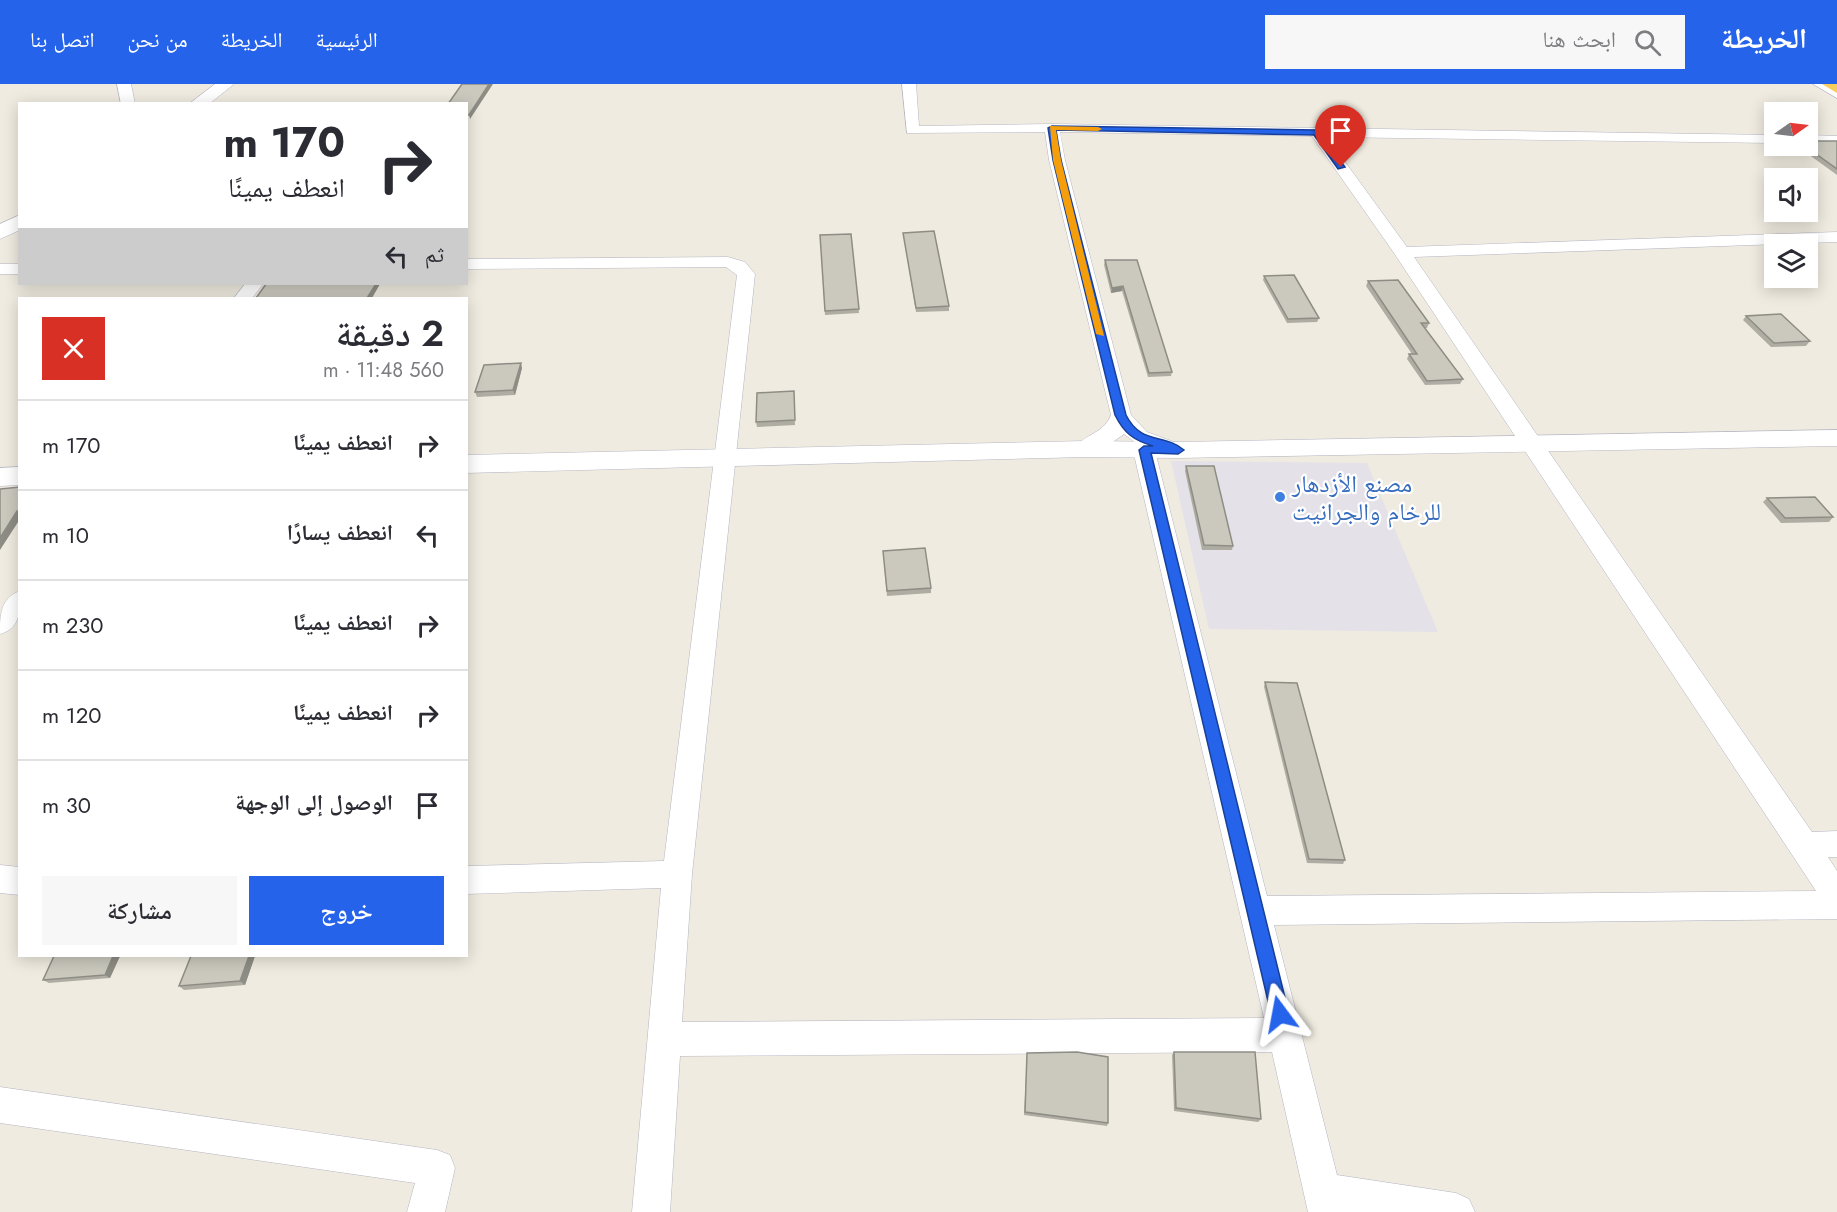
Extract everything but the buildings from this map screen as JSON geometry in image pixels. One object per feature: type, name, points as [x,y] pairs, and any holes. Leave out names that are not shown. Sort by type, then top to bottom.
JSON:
[{"type":"highway","points":[[1831,84],[1837,88]]},
{"type":"street","points":[[124,84],[128,102]]},
{"type":"street","points":[[199,102],[226,84]]},
{"type":"street","points":[[909,84],[912,130],[1052,128],[1764,139]]},
{"type":"street","points":[[1820,84],[1837,94]]},
{"type":"street","points":[[1052,128],[1057,160],[1121,415],[1127,429],[1142,439],[1178,450]]},
{"type":"street","points":[[1317,133],[1402,252],[1804,845],[1837,898]]},
{"type":"street","points":[[1818,139],[1837,140]]},
{"type":"street","points":[[0,233],[18,221]]},
{"type":"street","points":[[1402,252],[1837,237]]},
{"type":"street","points":[[468,264],[728,262],[738,266],[746,274],[727,456],[677,874],[651,1212]]},
{"type":"street","points":[[0,269],[18,268]]},
{"type":"street","points":[[244,297],[253,285]]},
{"type":"street","points":[[1085,449],[1116,430],[1121,415]]},
{"type":"street","points":[[468,464],[1085,449],[1178,450],[1837,438]]},
{"type":"street","points":[[1144,450],[1325,1202],[1456,1212]]},
{"type":"street","points":[[0,477],[18,476]]},
{"type":"street","points":[[0,625],[18,602]]},
{"type":"street","points":[[1804,845],[1837,844]]},
{"type":"street","points":[[468,880],[677,874]]},
{"type":"street","points":[[0,879],[18,881]]},
{"type":"street","points":[[1256,912],[1837,905]]},
{"type":"street","points":[[664,1039],[1285,1035]]},
{"type":"street","points":[[0,1105],[437,1168],[426,1212]]},
{"type":"shaded area","points":[[1171,461],[1367,463],[1438,632],[1209,629]]},
{"type":"slow traffic","points":[[1098,129],[1052,128],[1057,160],[1101,334]]},
{"type":"place","name":"مصنع الأزدهار للرخام والجرانيت","points":[[1280,497]]},
{"type":"route","points":[[1280,1014],[1144,450],[1178,450],[1142,439],[1127,429],[1121,415],[1057,160],[1052,128],[1317,133],[1341,167]]}]
